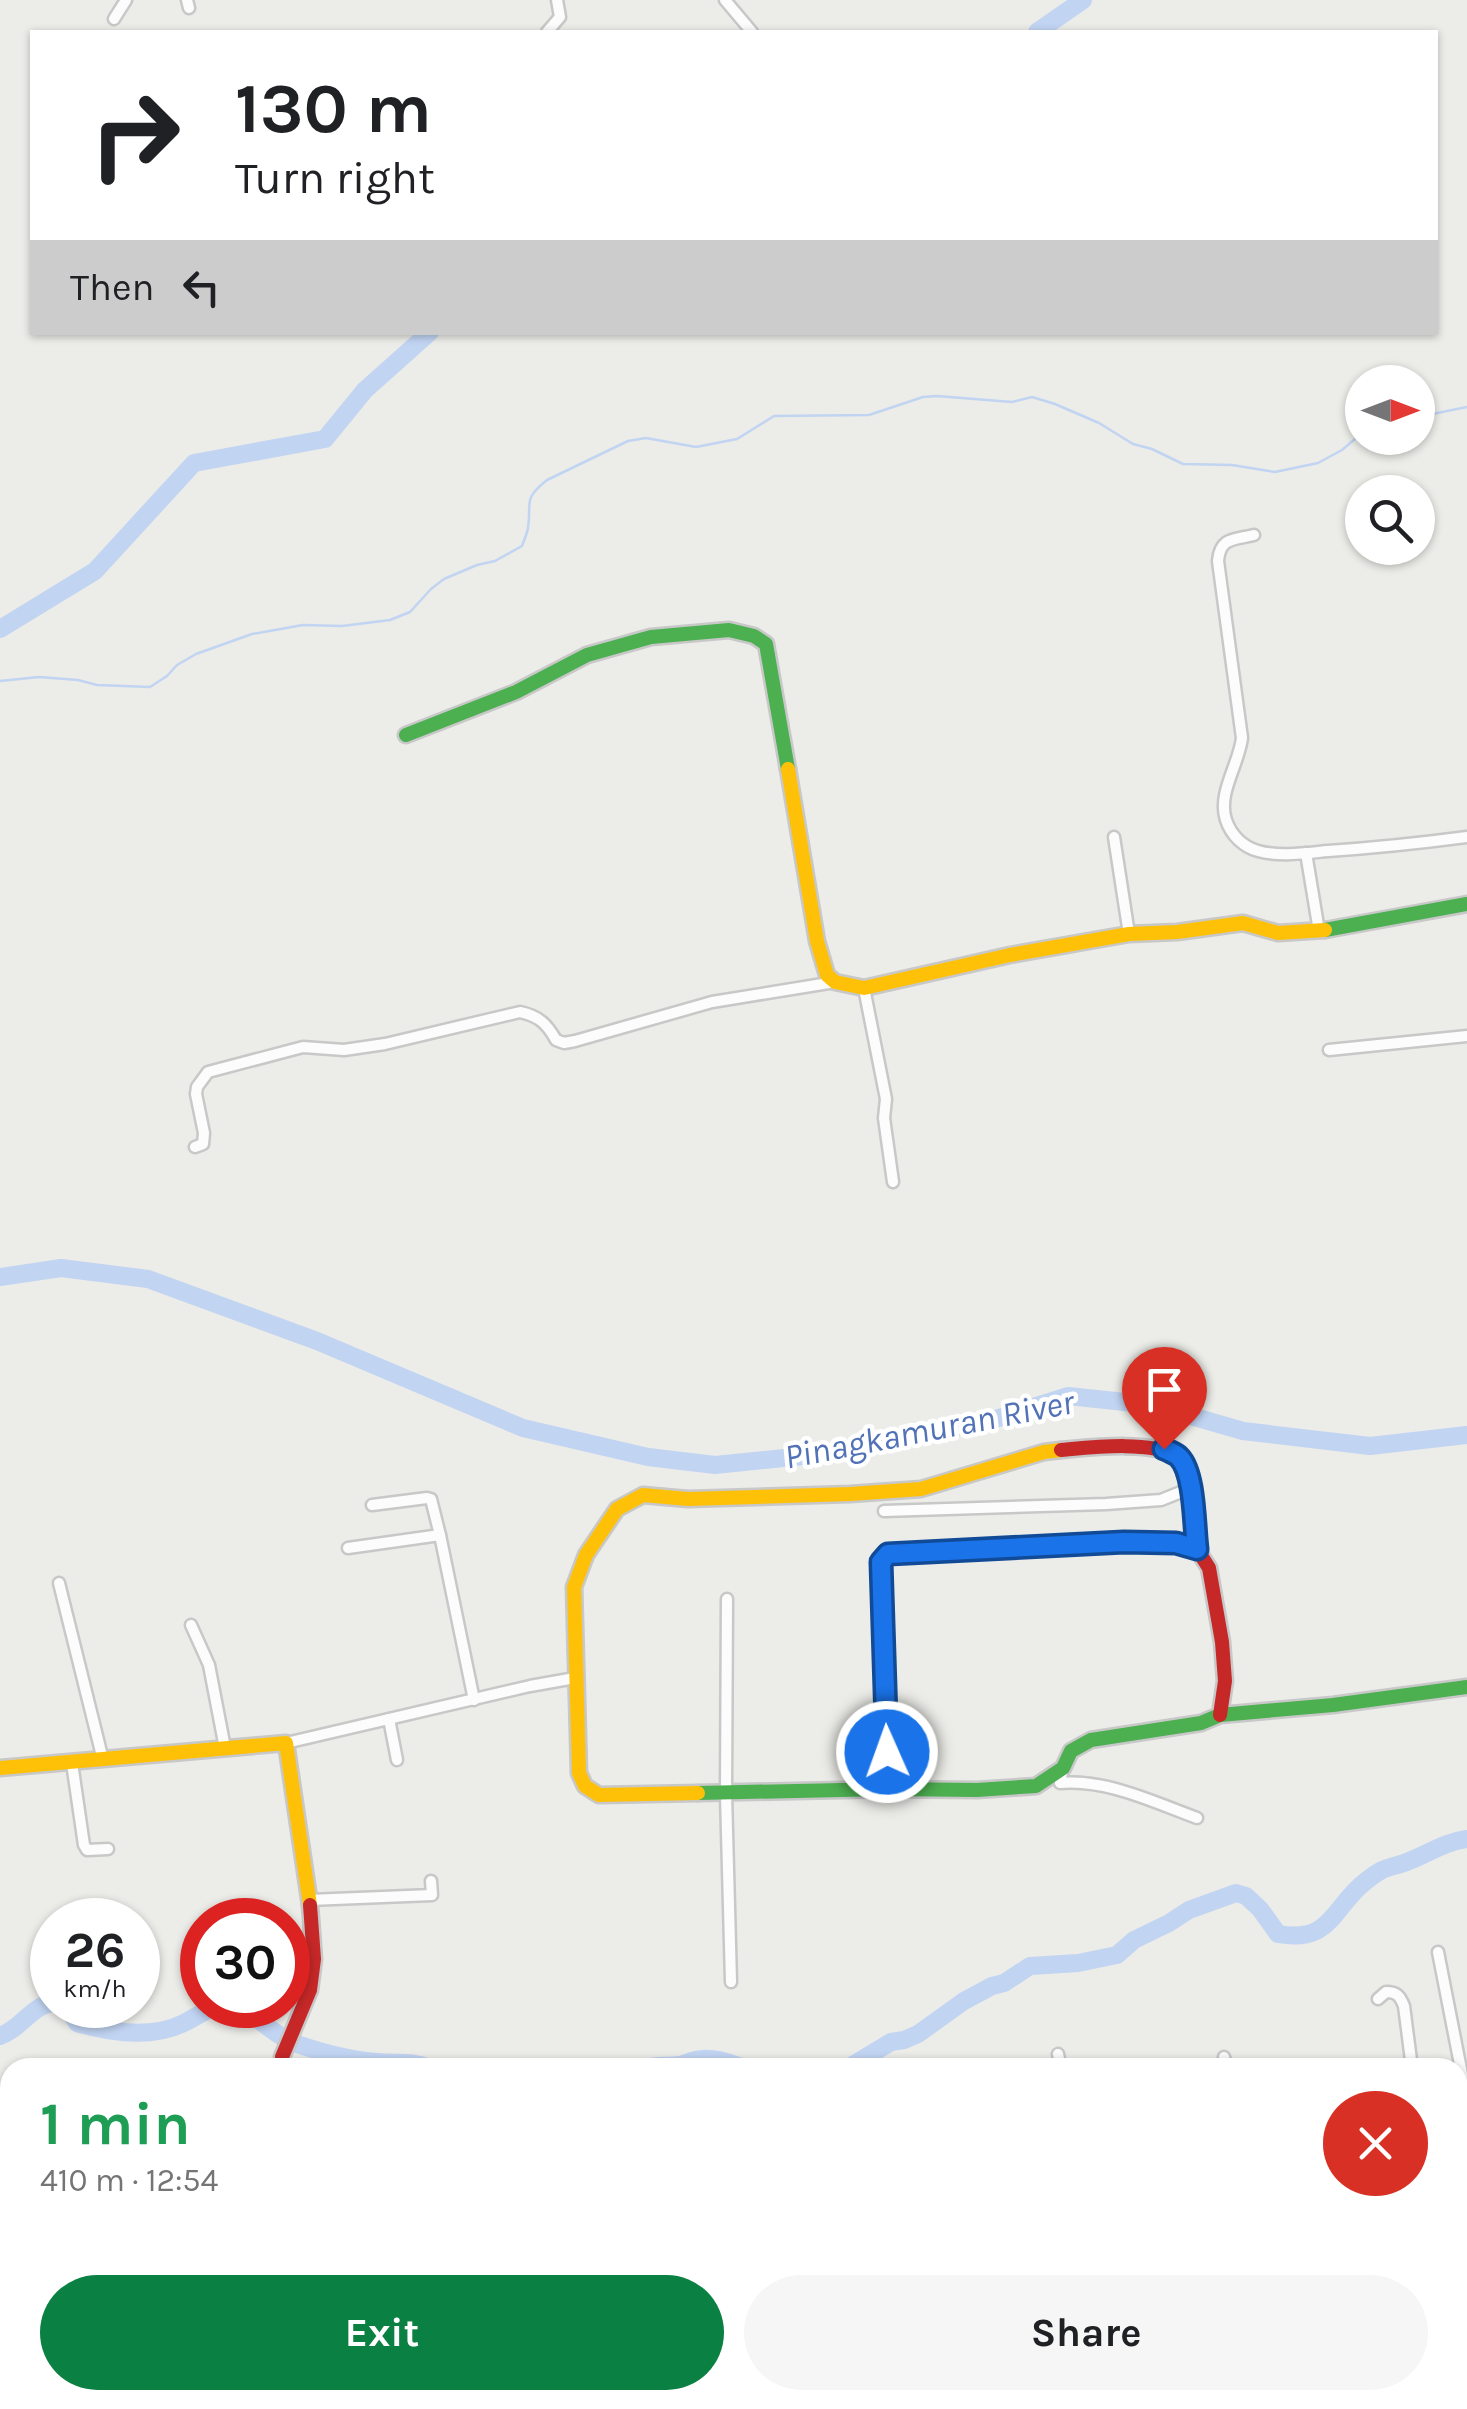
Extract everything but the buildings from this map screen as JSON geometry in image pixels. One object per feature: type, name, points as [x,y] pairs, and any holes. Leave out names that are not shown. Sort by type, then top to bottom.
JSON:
[{"type":"street","points":[[114,19],[126,0]]},
{"type":"street","points":[[549,30],[560,17],[558,0]]},
{"type":"street","points":[[725,0],[750,30]]},
{"type":"street","points":[[1254,535],[1224,543],[1218,561],[1242,738],[1224,804],[1226,821],[1238,840],[1261,852],[1306,852],[1467,837]]},
{"type":"street","points":[[406,735],[516,692],[587,655],[635,641],[729,630],[754,636],[766,644],[817,940],[828,975],[835,982]]},
{"type":"street","points":[[1114,837],[1129,934]]},
{"type":"street","points":[[1306,852],[1318,931]]},
{"type":"street","points":[[195,1148],[203,1144],[204,1133],[197,1087],[208,1072],[281,1051],[371,1046],[520,1012],[534,1015],[548,1025],[556,1040],[576,1042],[712,1002],[835,982],[864,988],[1010,955],[1129,934],[1243,923],[1278,933],[1318,931],[1467,904]]},
{"type":"street","points":[[864,988],[884,1093],[893,1182]]},
{"type":"street","points":[[1329,1050],[1467,1036]]},
{"type":"street","points":[[1063,1768],[1036,1786],[977,1790],[599,1796],[584,1786],[580,1772],[574,1587],[586,1555],[617,1510],[643,1495],[688,1498],[921,1489],[1044,1452],[1094,1446],[1164,1449],[1178,1455],[1186,1468],[1197,1549],[1209,1568],[1226,1680],[1220,1715]]},
{"type":"street","points":[[884,1511],[1161,1500],[1190,1488]]},
{"type":"street","points":[[372,1505],[430,1499],[474,1700]]},
{"type":"street","points":[[348,1548],[440,1535]]},
{"type":"street","points":[[888,1789],[881,1562],[888,1554],[1124,1542],[1176,1543],[1197,1549]]},
{"type":"street","points":[[59,1583],[102,1760]]},
{"type":"street","points":[[727,1599],[726,1794],[731,1982]]},
{"type":"street","points":[[191,1625],[209,1666],[226,1748]]},
{"type":"street","points":[[0,1768],[286,1743],[575,1678]]},
{"type":"street","points":[[1197,1818],[1108,1787],[1060,1783],[1063,1768],[1072,1751],[1092,1740],[1201,1723],[1220,1715],[1467,1687]]},
{"type":"street","points":[[389,1719],[397,1760]]},
{"type":"street","points":[[286,1743],[309,1898]]},
{"type":"street","points":[[72,1763],[84,1845],[87,1850],[108,1849]]},
{"type":"street","points":[[310,1900],[432,1895],[432,1881]]},
{"type":"street","points":[[310,1912],[314,1959],[310,1990]]},
{"type":"street","points":[[1438,1952],[1459,2058]]},
{"type":"street","points":[[1378,1999],[1386,1992],[1400,1996],[1411,2058]]},
{"type":"street","points":[[283,2058],[294,2028]]},
{"type":"street","points":[[1058,2054],[1059,2058]]},
{"type":"waterway","points":[[1040,30],[1083,0]]},
{"type":"waterway","points":[[0,629],[95,571],[194,463],[325,439],[365,390],[427,335]]},
{"type":"waterway","points":[[0,681],[39,677],[150,687],[196,654],[252,634],[303,625],[342,626],[390,620],[410,612],[444,579],[495,561],[522,546],[530,502],[539,487],[628,441],[646,438],[696,447],[737,439],[774,416],[869,415],[937,396],[1012,402],[1032,397],[1099,423],[1133,444],[1183,464],[1232,465],[1275,472],[1318,463],[1345,447]]},
{"type":"waterway","points":[[1435,414],[1467,407]]},
{"type":"waterway","name":"Pinagkamuran River","points":[[0,1277],[61,1268],[148,1279],[317,1341],[523,1428],[648,1457],[715,1465],[813,1455],[989,1421],[1068,1396],[1153,1405],[1243,1431],[1370,1446],[1467,1435]]},
{"type":"waterway","points":[[865,2058],[891,2042],[918,2034],[964,2001],[1030,1966],[1078,1963],[1117,1955],[1134,1940],[1189,1910],[1236,1893],[1246,1896],[1260,1909],[1278,1934],[1310,1934],[1330,1921],[1355,1891],[1379,1872],[1467,1839]]},
{"type":"waterway","points":[[99,2028],[131,2033],[158,2031],[212,2009],[234,2008],[248,2013],[286,2040],[351,2058]]},
{"type":"waterway","points":[[0,2036],[30,2015]]},
{"type":"traffic: fast","points":[[406,735],[516,692],[587,655],[651,637],[729,630],[754,636],[766,644],[788,769]]},
{"type":"traffic: fast","points":[[1325,930],[1467,904]]},
{"type":"traffic: fast","points":[[698,1793],[1036,1786],[1063,1768],[1071,1751],[1091,1740],[1201,1723],[1220,1715],[1467,1687]]},
{"type":"traffic: slow","points":[[788,769],[817,941],[827,975],[835,982],[864,988],[1010,955],[1129,934],[1243,923],[1278,933],[1325,930]]},
{"type":"traffic: slow","points":[[698,1793],[599,1795],[585,1786],[579,1773],[574,1587],[586,1555],[617,1509],[643,1495],[688,1499],[921,1489],[1061,1450]]},
{"type":"traffic: slow","points":[[0,1768],[286,1743],[309,1898]]},
{"type":"traffic: jam","points":[[1061,1450],[1136,1446],[1178,1455],[1191,1488],[1197,1549],[1209,1568],[1222,1642],[1225,1681],[1220,1715]]},
{"type":"traffic: jam","points":[[310,1905],[314,1959],[310,1990]]},
{"type":"traffic: jam","points":[[282,2058],[294,2028]]},
{"type":"route","points":[[887,1752],[881,1562],[888,1554],[1124,1542],[1176,1543],[1197,1549],[1186,1468],[1178,1455],[1164,1449]]}]
